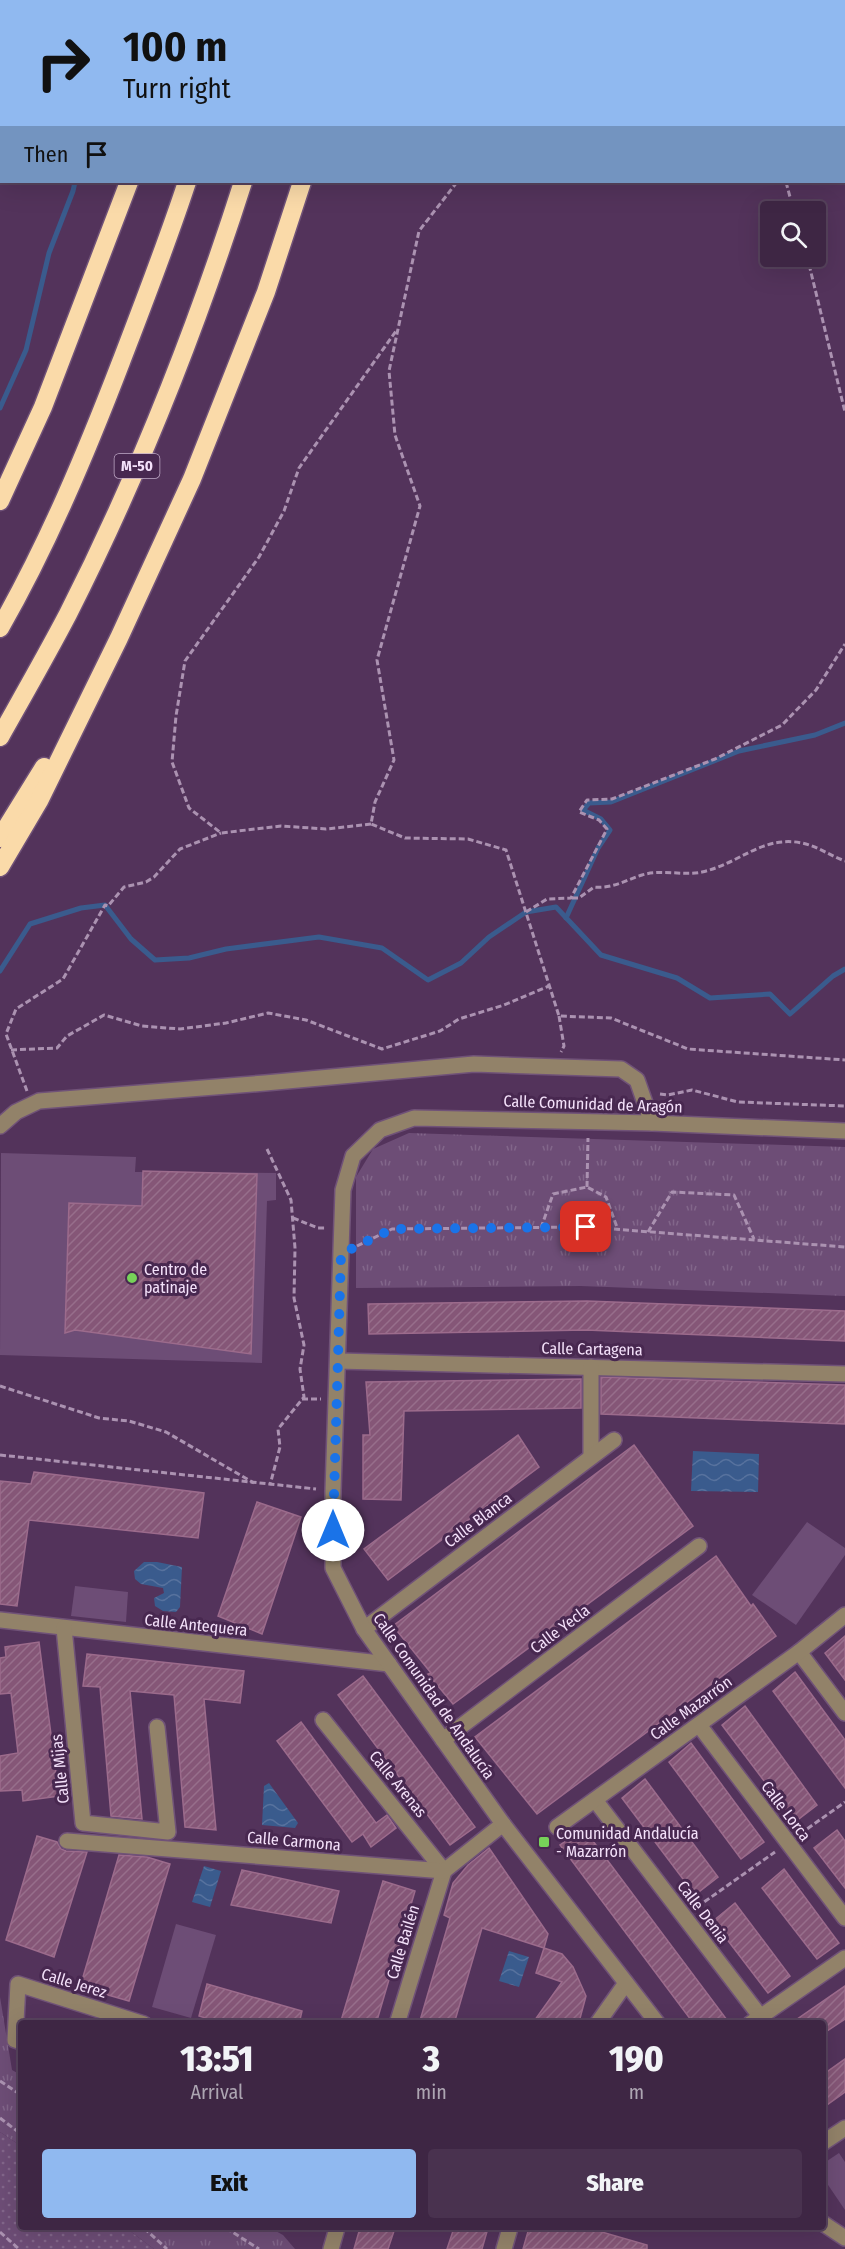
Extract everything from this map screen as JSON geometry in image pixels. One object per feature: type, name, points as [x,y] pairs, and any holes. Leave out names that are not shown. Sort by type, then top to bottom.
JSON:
[{"type":"highway","points":[[0,501],[43,407],[129,183]]},
{"type":"highway","points":[[0,628],[19,594],[89,443],[168,239],[187,183]]},
{"type":"highway","name":"M-50","points":[[0,737],[68,614],[139,462],[218,259],[243,183]]},
{"type":"highway","points":[[0,867],[39,801],[119,638],[192,479],[266,292],[302,183]]},
{"type":"highway","points":[[0,838],[119,638]]},
{"type":"street","points":[[0,1126],[16,1112],[39,1101],[474,1064],[621,1069],[637,1080],[652,1123]]},
{"type":"street","name":"Calle Comunidad de Aragón","points":[[353,1156],[380,1130],[414,1118],[652,1123],[845,1131]]},
{"type":"street","name":"Calle Comunidad de Andalucía","points":[[353,1156],[343,1190],[333,1491],[333,1568],[364,1629],[389,1665],[503,1824],[655,2020]]},
{"type":"street","name":"Calle Cartagena","points":[[339,1361],[845,1374]]},
{"type":"street","points":[[591,1367],[591,1457]]},
{"type":"street","name":"Calle Blanca","points":[[364,1629],[614,1440]]},
{"type":"street","name":"Calle Yecla","points":[[443,1740],[699,1546]]},
{"type":"street","name":"Calle Mazarrón","points":[[556,1827],[799,1652],[845,1615]]},
{"type":"street","name":"Calle Antequera","points":[[0,1620],[389,1665]]},
{"type":"street","name":"Calle Mijas","points":[[64,1628],[84,1823],[168,1832],[157,1727]]},
{"type":"street","points":[[799,1652],[845,1713]]},
{"type":"street","name":"Calle Arenas","points":[[323,1720],[444,1871]]},
{"type":"street","name":"Calle Lorca","points":[[699,1725],[845,1918]]},
{"type":"street","name":"Calle Denia","points":[[595,1800],[683,1917],[755,2020]]},
{"type":"street","points":[[444,1871],[503,1824]]},
{"type":"street","name":"Calle Carmona","points":[[67,1841],[444,1871]]},
{"type":"street","name":"Calle Bailén","points":[[398,2020],[444,1871]]},
{"type":"street","points":[[755,2020],[845,1958]]},
{"type":"street","points":[[600,2020],[626,1983]]},
{"type":"street","name":"Calle Jerez","points":[[18,2041],[15,2040],[18,1984],[131,2020]]},
{"type":"street","points":[[826,2141],[845,2128]]},
{"type":"street","points":[[826,2225],[845,2238]]},
{"type":"street","points":[[331,2249],[336,2230]]},
{"type":"street","points":[[504,2249],[509,2230]]},
{"type":"path","points":[[371,824],[375,802],[394,760],[377,660],[420,506],[395,435],[389,371],[419,231],[456,183]]},
{"type":"path","points":[[786,183],[791,201]]},
{"type":"path","points":[[810,267],[845,412]]},
{"type":"path","points":[[221,833],[189,808],[172,762],[176,716],[185,661],[259,556],[284,511],[299,468],[398,329]]},
{"type":"path","points":[[572,898],[606,829],[599,820],[579,812],[587,801],[612,799],[715,759],[782,725],[816,690],[845,644]]},
{"type":"path","points":[[32,1104],[6,1034],[16,1009],[63,979],[105,905],[108,906],[124,887],[146,882],[154,877],[180,849],[221,833],[281,826],[326,829],[371,824],[405,838],[468,839],[506,850],[559,1016],[564,1046],[554,1067]]},
{"type":"path","points":[[526,912],[548,898],[579,898],[594,887],[603,888],[644,874],[701,872],[738,858],[768,843],[803,843],[845,861]]},
{"type":"path","points":[[11,1050],[57,1048],[67,1036],[104,1015],[142,1026],[180,1029],[226,1023],[268,1014],[306,1020],[382,1049],[440,1031],[459,1019],[504,1005],[549,986]]},
{"type":"path","points":[[559,1016],[611,1018],[688,1049],[845,1060]]},
{"type":"path","points":[[641,1092],[668,1095],[692,1090],[738,1102],[845,1106]]},
{"type":"path","points":[[587,1187],[588,1122]]},
{"type":"path","points":[[267,1149],[291,1200],[295,1248],[294,1298],[304,1346],[300,1369],[304,1396],[278,1430],[280,1447],[270,1485]]},
{"type":"path","points":[[541,1228],[553,1194],[587,1187],[606,1197],[618,1230]]},
{"type":"path","points":[[648,1232],[672,1192],[734,1195],[755,1240]]},
{"type":"path","points":[[293,1218],[318,1228],[342,1227]]},
{"type":"path","points":[[341,1254],[392,1229],[586,1227],[845,1247]]},
{"type":"path","points":[[0,1386],[99,1418],[129,1421],[166,1431],[256,1484]]},
{"type":"path","points":[[0,1455],[333,1491]]},
{"type":"path","points":[[683,1917],[845,1802]]},
{"type":"path","points":[[0,2081],[18,2093]]},
{"type":"path","points":[[0,2118],[18,2132]]},
{"type":"path","points":[[146,2230],[167,2249]]},
{"type":"path","points":[[229,2230],[259,2249]]},
{"type":"path","points":[[0,2232],[19,2249]]},
{"type":"green space","points":[[409,1133],[845,1147],[845,1296],[581,1286],[356,1288],[356,1177],[373,1149]]},
{"type":"green space","name":"Centro de patinaje","points":[[1,1153],[136,1157],[135,1172],[276,1173],[276,1200],[267,1201],[262,1363],[0,1355]]},
{"type":"green space","points":[[807,1522],[845,1548],[845,1555],[796,1625],[752,1595]]},
{"type":"green space","points":[[75,1586],[128,1592],[126,1622],[71,1616]]},
{"type":"green space","points":[[176,1924],[216,1935],[191,2018],[152,2007]]},
{"type":"green space","points":[[0,1997],[12,2070],[18,2073],[18,2144],[0,2132]]},
{"type":"green space","points":[[0,2132],[18,2144],[18,2230],[129,2230],[154,2249],[0,2249]]},
{"type":"green space","points":[[839,2153],[845,2162],[845,2210],[826,2182],[826,2162]]},
{"type":"green space","points":[[129,2230],[274,2230],[283,2235],[295,2249],[154,2249]]},
{"type":"water","points":[[693,1451],[759,1454],[758,1492],[691,1491]]},
{"type":"water","points":[[144,1562],[182,1567],[180,1607],[176,1612],[163,1611],[155,1606],[154,1598],[164,1593],[163,1588],[141,1584],[135,1579],[134,1571]]},
{"type":"water","points":[[269,1783],[298,1823],[295,1828],[262,1825],[264,1786]]},
{"type":"water","points":[[204,1866],[221,1871],[210,1907],[192,1902]]},
{"type":"water","points":[[509,1951],[529,1957],[519,1987],[499,1981]]},
{"type":"building","points":[[143,1171],[257,1174],[251,1354],[75,1330],[65,1333],[69,1203],[142,1206]]},
{"type":"building","points":[[587,1301],[845,1311],[845,1341],[586,1330],[369,1334],[368,1304]]},
{"type":"building","points":[[601,1377],[845,1385],[845,1424],[601,1414]]},
{"type":"building","points":[[581,1379],[581,1408],[404,1411],[401,1500],[363,1499],[363,1435],[370,1435],[366,1382]]},
{"type":"building","points":[[518,1435],[539,1467],[388,1580],[364,1549]]},
{"type":"building","points":[[634,1445],[693,1526],[453,1704],[393,1626]]},
{"type":"building","points":[[34,1472],[204,1493],[198,1538],[29,1520],[17,1606],[0,1604],[0,1481],[31,1484]]},
{"type":"building","points":[[257,1502],[301,1517],[262,1634],[218,1616]]},
{"type":"building","points":[[716,1556],[751,1606],[753,1604],[776,1636],[537,1814],[475,1737]]},
{"type":"building","points":[[845,1636],[845,1680],[825,1653]]},
{"type":"building","points":[[39,1642],[59,1796],[23,1801],[22,1790],[0,1791],[0,1756],[18,1753],[11,1693],[0,1694],[0,1658],[6,1657],[5,1647]]},
{"type":"building","points":[[87,1654],[244,1671],[240,1703],[204,1699],[216,1830],[185,1827],[174,1695],[130,1691],[142,1819],[111,1816],[100,1687],[83,1686]]},
{"type":"building","points":[[795,1672],[845,1740],[845,1788],[773,1691]]},
{"type":"building","points":[[363,1676],[475,1827],[450,1845],[338,1695]]},
{"type":"building","points":[[745,1706],[817,1805],[795,1822],[722,1725]]},
{"type":"building","points":[[301,1722],[376,1823],[387,1815],[396,1828],[371,1847],[363,1834],[352,1842],[277,1741]]},
{"type":"building","points":[[691,1743],[764,1842],[741,1859],[669,1762]]},
{"type":"building","points":[[645,1779],[718,1877],[695,1895],[622,1798]]},
{"type":"building","points":[[584,1829],[727,2020],[691,2020],[560,1845]]},
{"type":"building","points":[[837,1830],[845,1841],[845,1888],[814,1848]]},
{"type":"building","points":[[37,1836],[57,1842],[61,1849],[66,1851],[87,1852],[54,1957],[6,1940]]},
{"type":"building","points":[[489,1848],[548,1934],[544,1948],[482,1928],[455,2020],[420,2020],[450,1918],[444,1915],[453,1883],[468,1865]]},
{"type":"building","points":[[119,1855],[147,1857],[170,1864],[129,2001],[80,1987]]},
{"type":"building","points":[[784,1869],[839,1943],[817,1959],[762,1888]]},
{"type":"building","points":[[242,1870],[339,1891],[331,1923],[231,1905]]},
{"type":"building","points":[[383,1881],[415,1891],[377,2020],[341,2020]]},
{"type":"building","points":[[735,1903],[790,1976],[768,1993],[713,1921]]},
{"type":"building","points":[[544,1948],[562,1954],[573,1967],[586,1996],[580,2020],[535,2020],[562,1982],[536,1973]]},
{"type":"building","points":[[207,1984],[302,2011],[300,2020],[212,2020],[199,2016]]},
{"type":"building","points":[[845,1986],[845,2019],[826,2032],[826,2020],[796,2020]]},
{"type":"building","points":[[845,2059],[845,2092],[826,2106],[826,2073]]},
{"type":"building","points":[[359,2230],[394,2230],[388,2249],[354,2249]]},
{"type":"building","points":[[453,2230],[487,2230],[482,2249],[447,2249]]},
{"type":"building","points":[[528,2230],[595,2230],[647,2245],[647,2249],[523,2249]]},
{"type":"waterway","points":[[0,408],[26,350],[49,253],[75,183]]},
{"type":"waterway","points":[[566,918],[598,848],[610,830],[601,819],[583,810],[589,803],[611,802],[739,751],[815,735],[845,723]]},
{"type":"waterway","points":[[0,971],[30,924],[81,908],[105,905],[131,939],[155,960],[189,958],[226,949],[319,937],[382,948],[428,980],[461,963],[489,937],[526,912],[556,907],[601,955],[677,978],[710,998],[770,994],[790,1014],[833,976],[845,969]]},
{"type":"place","name":"Centro de patinaje","points":[[132,1278]]},
{"type":"place","name":"Comunidad Andalucía - Mazarrón","points":[[544,1842]]},
{"type":"route","points":[[333,1530],[341,1254],[392,1229],[586,1227]]}]
